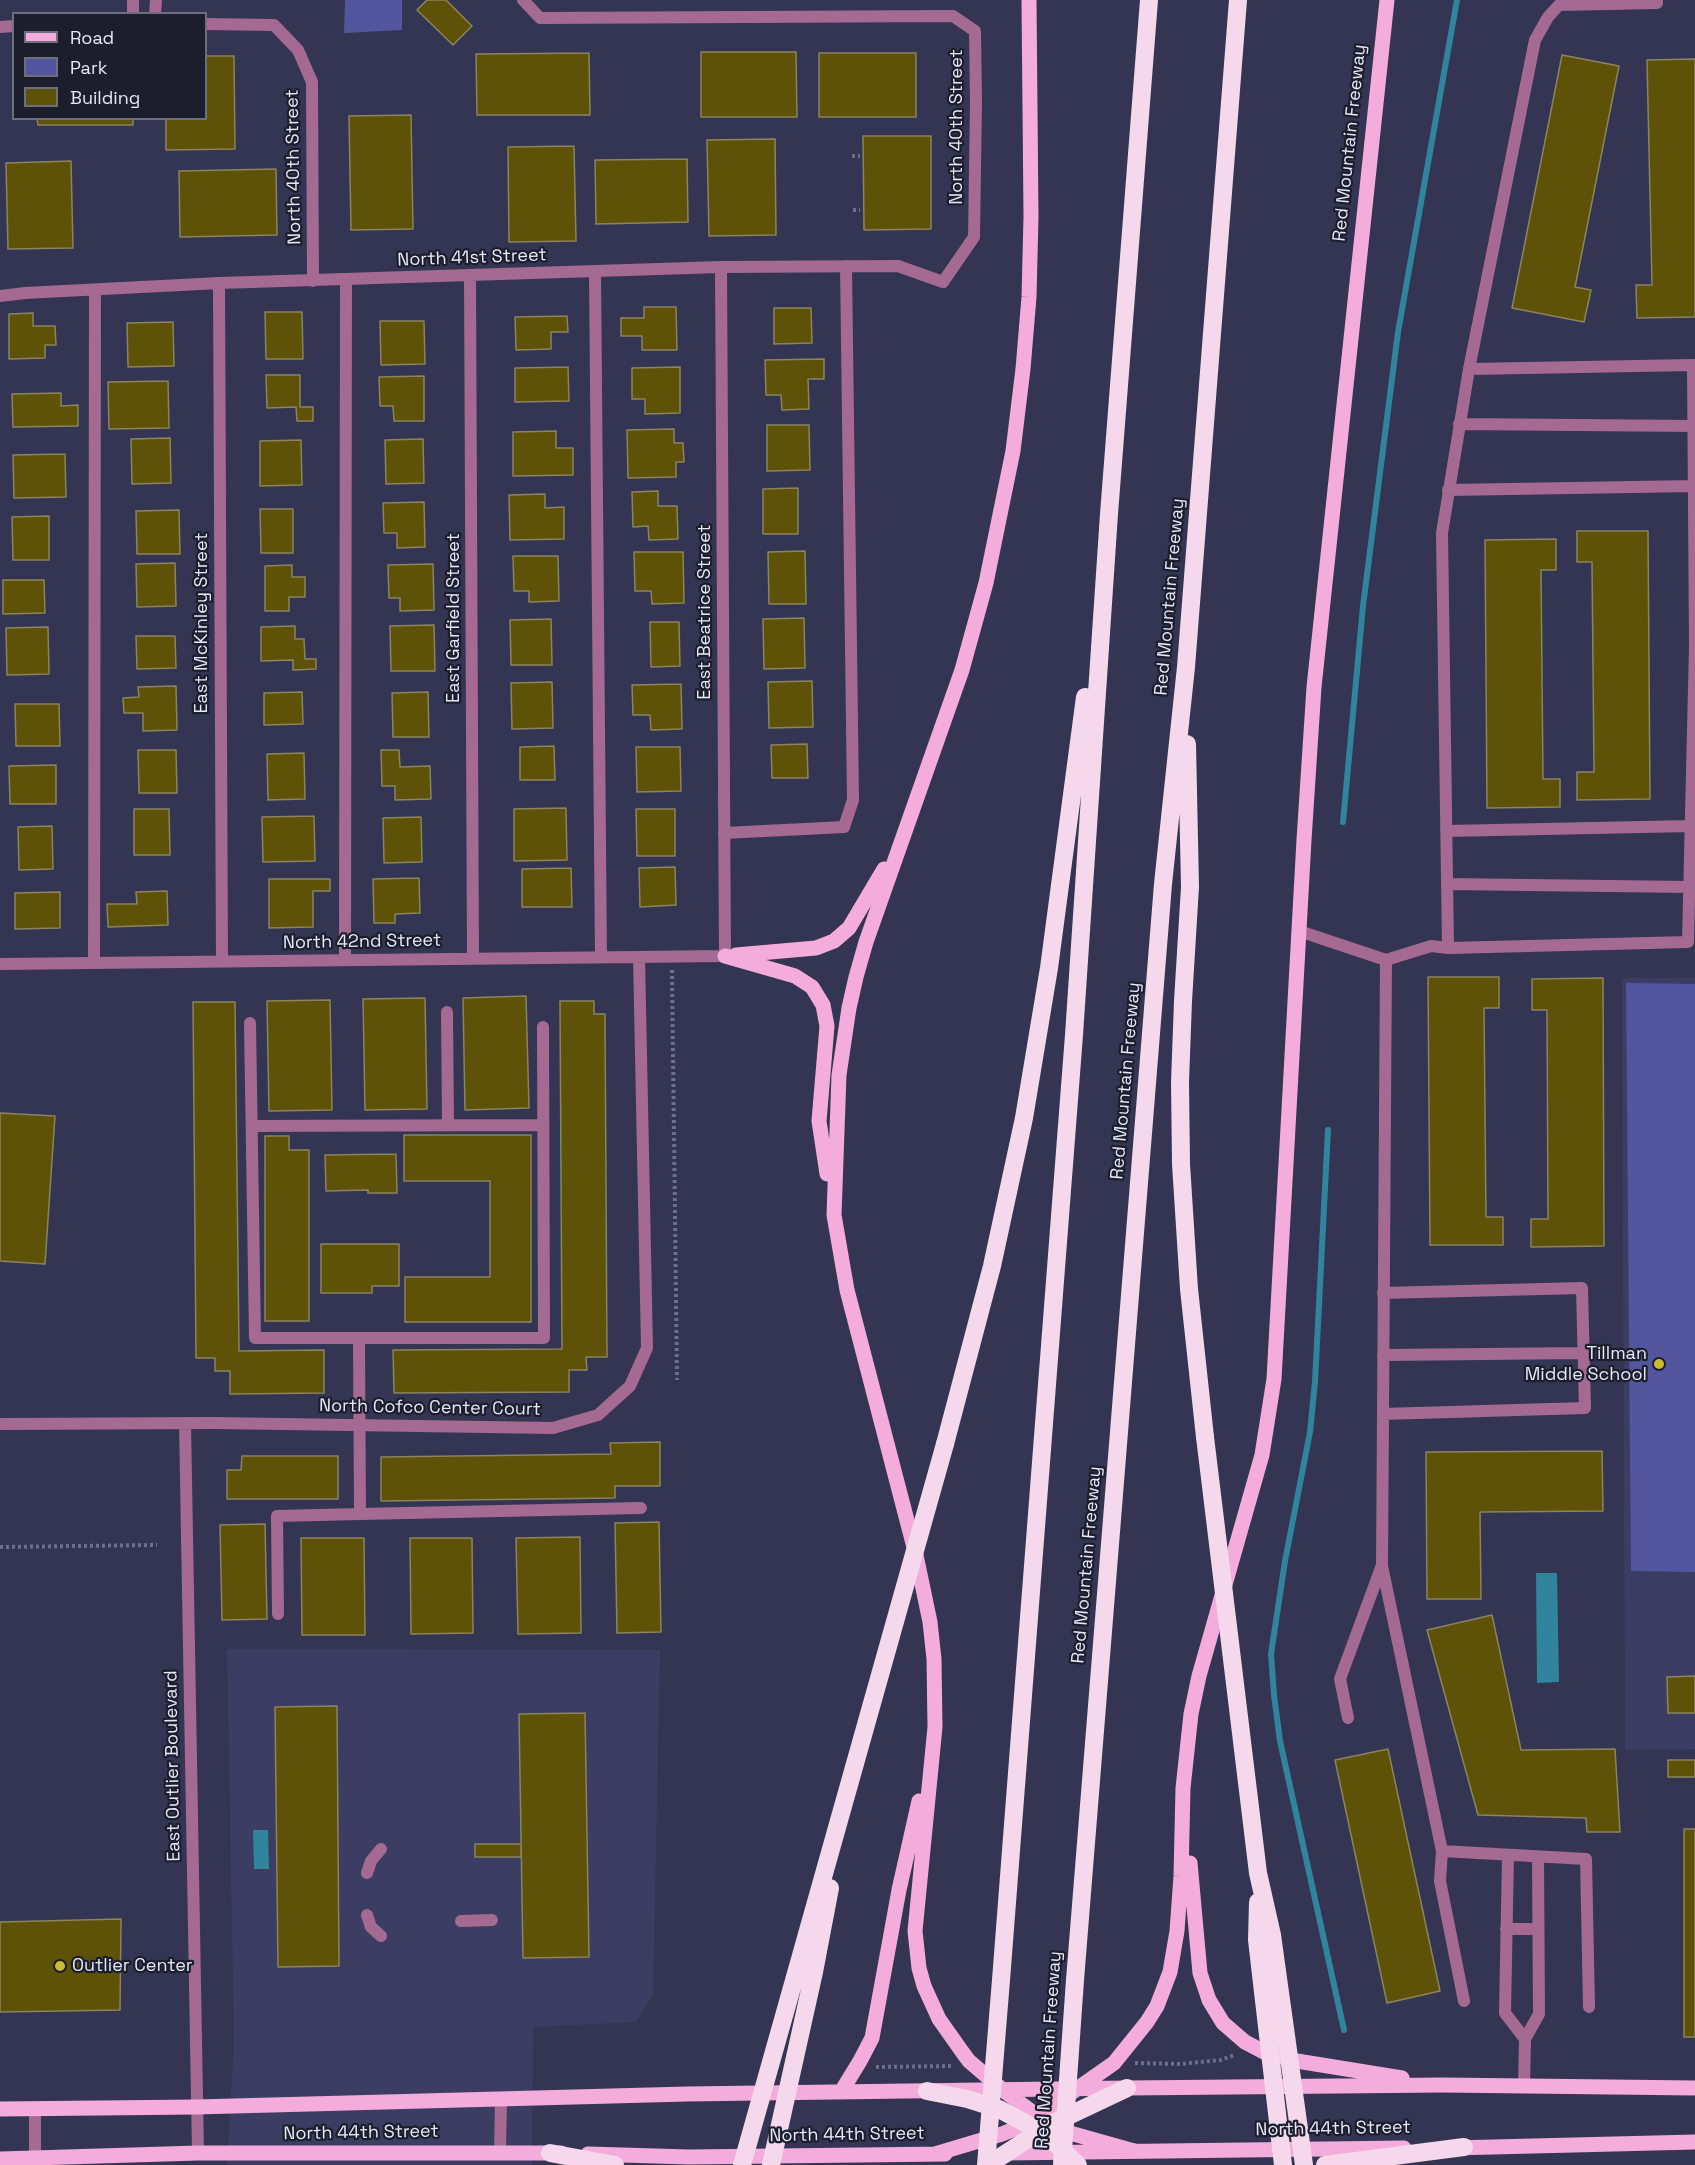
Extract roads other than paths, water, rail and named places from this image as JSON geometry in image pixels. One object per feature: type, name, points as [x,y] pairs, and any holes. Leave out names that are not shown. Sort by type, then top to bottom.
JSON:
[{"type":"highway","points":[[987,2165],[1075,1023],[1109,514],[1149,0]]},
{"type":"highway","name":"Red Mountain Freeway","points":[[1069,2161],[1075,1980],[1162,896],[1186,667],[1238,0]]},
{"type":"highway","points":[[742,2165],[945,1444],[992,1266],[1024,1118],[1060,894],[1109,514]]},
{"type":"highway","points":[[1186,667],[1190,887],[1180,1082],[1182,1182],[1191,1309],[1258,1873],[1272,1935],[1304,2165]]},
{"type":"highway","points":[[771,2165],[814,1972],[853,1768]]},
{"type":"highway","points":[[1258,1873],[1257,1940],[1283,2165]]},
{"type":"highway","points":[[987,2165],[1039,2124],[1127,2088]]},
{"type":"highway","points":[[927,2091],[967,2099],[1039,2124],[1069,2161]]},
{"type":"highway","points":[[1325,2165],[1464,2147]]},
{"type":"highway","points":[[550,2153],[615,2165]]},
{"type":"main road","points":[[834,1215],[839,1075],[849,1008],[866,942],[951,705],[974,629],[999,525],[1013,451],[1029,297],[1031,217],[1029,0]]},
{"type":"main road","name":"Red Mountain Freeway","points":[[1183,1788],[1191,1714],[1199,1676],[1262,1455],[1274,1379],[1314,687],[1387,0]]},
{"type":"main road","points":[[725,956],[816,948],[834,941],[849,928],[901,840]]},
{"type":"main road","points":[[725,956],[795,975],[812,987],[823,1005],[827,1026],[819,1121],[846,1290],[924,1587],[934,1659],[935,1727],[915,1912],[919,1968],[930,2002],[950,2036],[969,2061],[1039,2124],[1134,2151]]},
{"type":"main road","points":[[842,2092],[872,2038],[899,1890],[935,1727]]},
{"type":"main road","points":[[1183,1788],[1197,1958],[1209,2000],[1223,2023],[1245,2042],[1266,2053],[1297,2061],[1443,2085]]},
{"type":"main road","points":[[935,2154],[1039,2124],[1076,2090],[1114,2063],[1147,2022],[1164,1990],[1170,1972],[1177,1931],[1183,1788]]},
{"type":"main road","name":"North 44th Street","points":[[0,2109],[196,2107],[687,2094],[1127,2088],[1443,2085],[1695,2088]]},
{"type":"main road","name":"North 44th Street","points":[[0,2159],[35,2162],[198,2153],[500,2152],[689,2157],[1005,2153],[1069,2161],[1134,2151],[1695,2142]]},
{"type":"street","name":"North 40th Street","points":[[523,0],[540,18],[953,16],[975,31],[974,237],[943,282]]},
{"type":"street","points":[[1448,948],[1442,533],[1469,369],[1535,39],[1548,17],[1559,5],[1656,3],[1657,0]]},
{"type":"street","name":"North 40th Street","points":[[207,24],[274,25],[298,50],[312,82],[313,281]]},
{"type":"street","points":[[724,833],[844,827],[853,800],[846,266]]},
{"type":"street","name":"North 41st Street","points":[[0,296],[219,283],[721,267],[898,266],[943,282]]},
{"type":"street","name":"East Beatrice Street","points":[[721,267],[725,956]]},
{"type":"street","points":[[595,272],[600,957]]},
{"type":"street","name":"East Garfield Street","points":[[470,276],[473,959]]},
{"type":"street","points":[[345,960],[346,280]]},
{"type":"street","name":"East McKinley Street","points":[[219,283],[222,962]]},
{"type":"street","points":[[94,963],[95,290]]},
{"type":"street","points":[[1299,932],[1386,960],[1431,946],[1448,948],[1688,942],[1695,646],[1693,365],[1469,369]]},
{"type":"street","points":[[1459,424],[1694,426]]},
{"type":"street","points":[[1448,490],[1694,486]]},
{"type":"street","points":[[1446,831],[1691,826]]},
{"type":"street","points":[[1447,885],[1689,887]]},
{"type":"street","name":"North 42nd Street","points":[[0,964],[725,956]]},
{"type":"street","name":"North Cofco Center Court","points":[[0,1424],[185,1423],[553,1428],[598,1415],[630,1386],[647,1348],[639,957]]},
{"type":"street","points":[[1386,960],[1382,1565],[1442,1851],[1440,1881],[1464,2001]]},
{"type":"street","points":[[447,1012],[448,1125]]},
{"type":"street","points":[[250,1023],[255,1338],[544,1338],[543,1027]]},
{"type":"street","points":[[252,1126],[543,1125]]},
{"type":"street","points":[[1383,1293],[1582,1288],[1585,1408],[1383,1414]]},
{"type":"street","points":[[359,1339],[360,1514]]},
{"type":"street","points":[[1383,1355],[1584,1353]]},
{"type":"street","name":"East Outlier Boulevard","points":[[185,1423],[196,2107]]},
{"type":"street","points":[[278,1614],[277,1516],[641,1508]]},
{"type":"street","points":[[1348,1718],[1340,1679],[1382,1565]]},
{"type":"street","points":[[367,1874],[371,1861],[381,1849]]},
{"type":"street","points":[[1442,1851],[1587,1859],[1589,2007]]},
{"type":"street","points":[[1508,1856],[1505,2013],[1525,2039]]},
{"type":"street","points":[[1524,2086],[1525,2039],[1539,2014],[1538,1857]]},
{"type":"street","points":[[367,1915],[371,1927],[381,1936]]},
{"type":"street","points":[[461,1921],[492,1920]]},
{"type":"street","points":[[1506,1929],[1538,1929]]},
{"type":"street","points":[[500,2152],[501,2100]]},
{"type":"street","points":[[196,2107],[198,2153]]},
{"type":"street","points":[[35,2109],[35,2162]]},
{"type":"waterway","points":[[1343,822],[1363,606],[1398,332],[1457,0]]},
{"type":"waterway","points":[[1328,1130],[1315,1382],[1310,1432],[1285,1561],[1271,1654],[1280,1741],[1344,2030]]},
{"type":"place","name":"Tillman Middle School","points":[[1659,1364]]},
{"type":"place","name":"Outlier Center","points":[[60,1966]]}]
